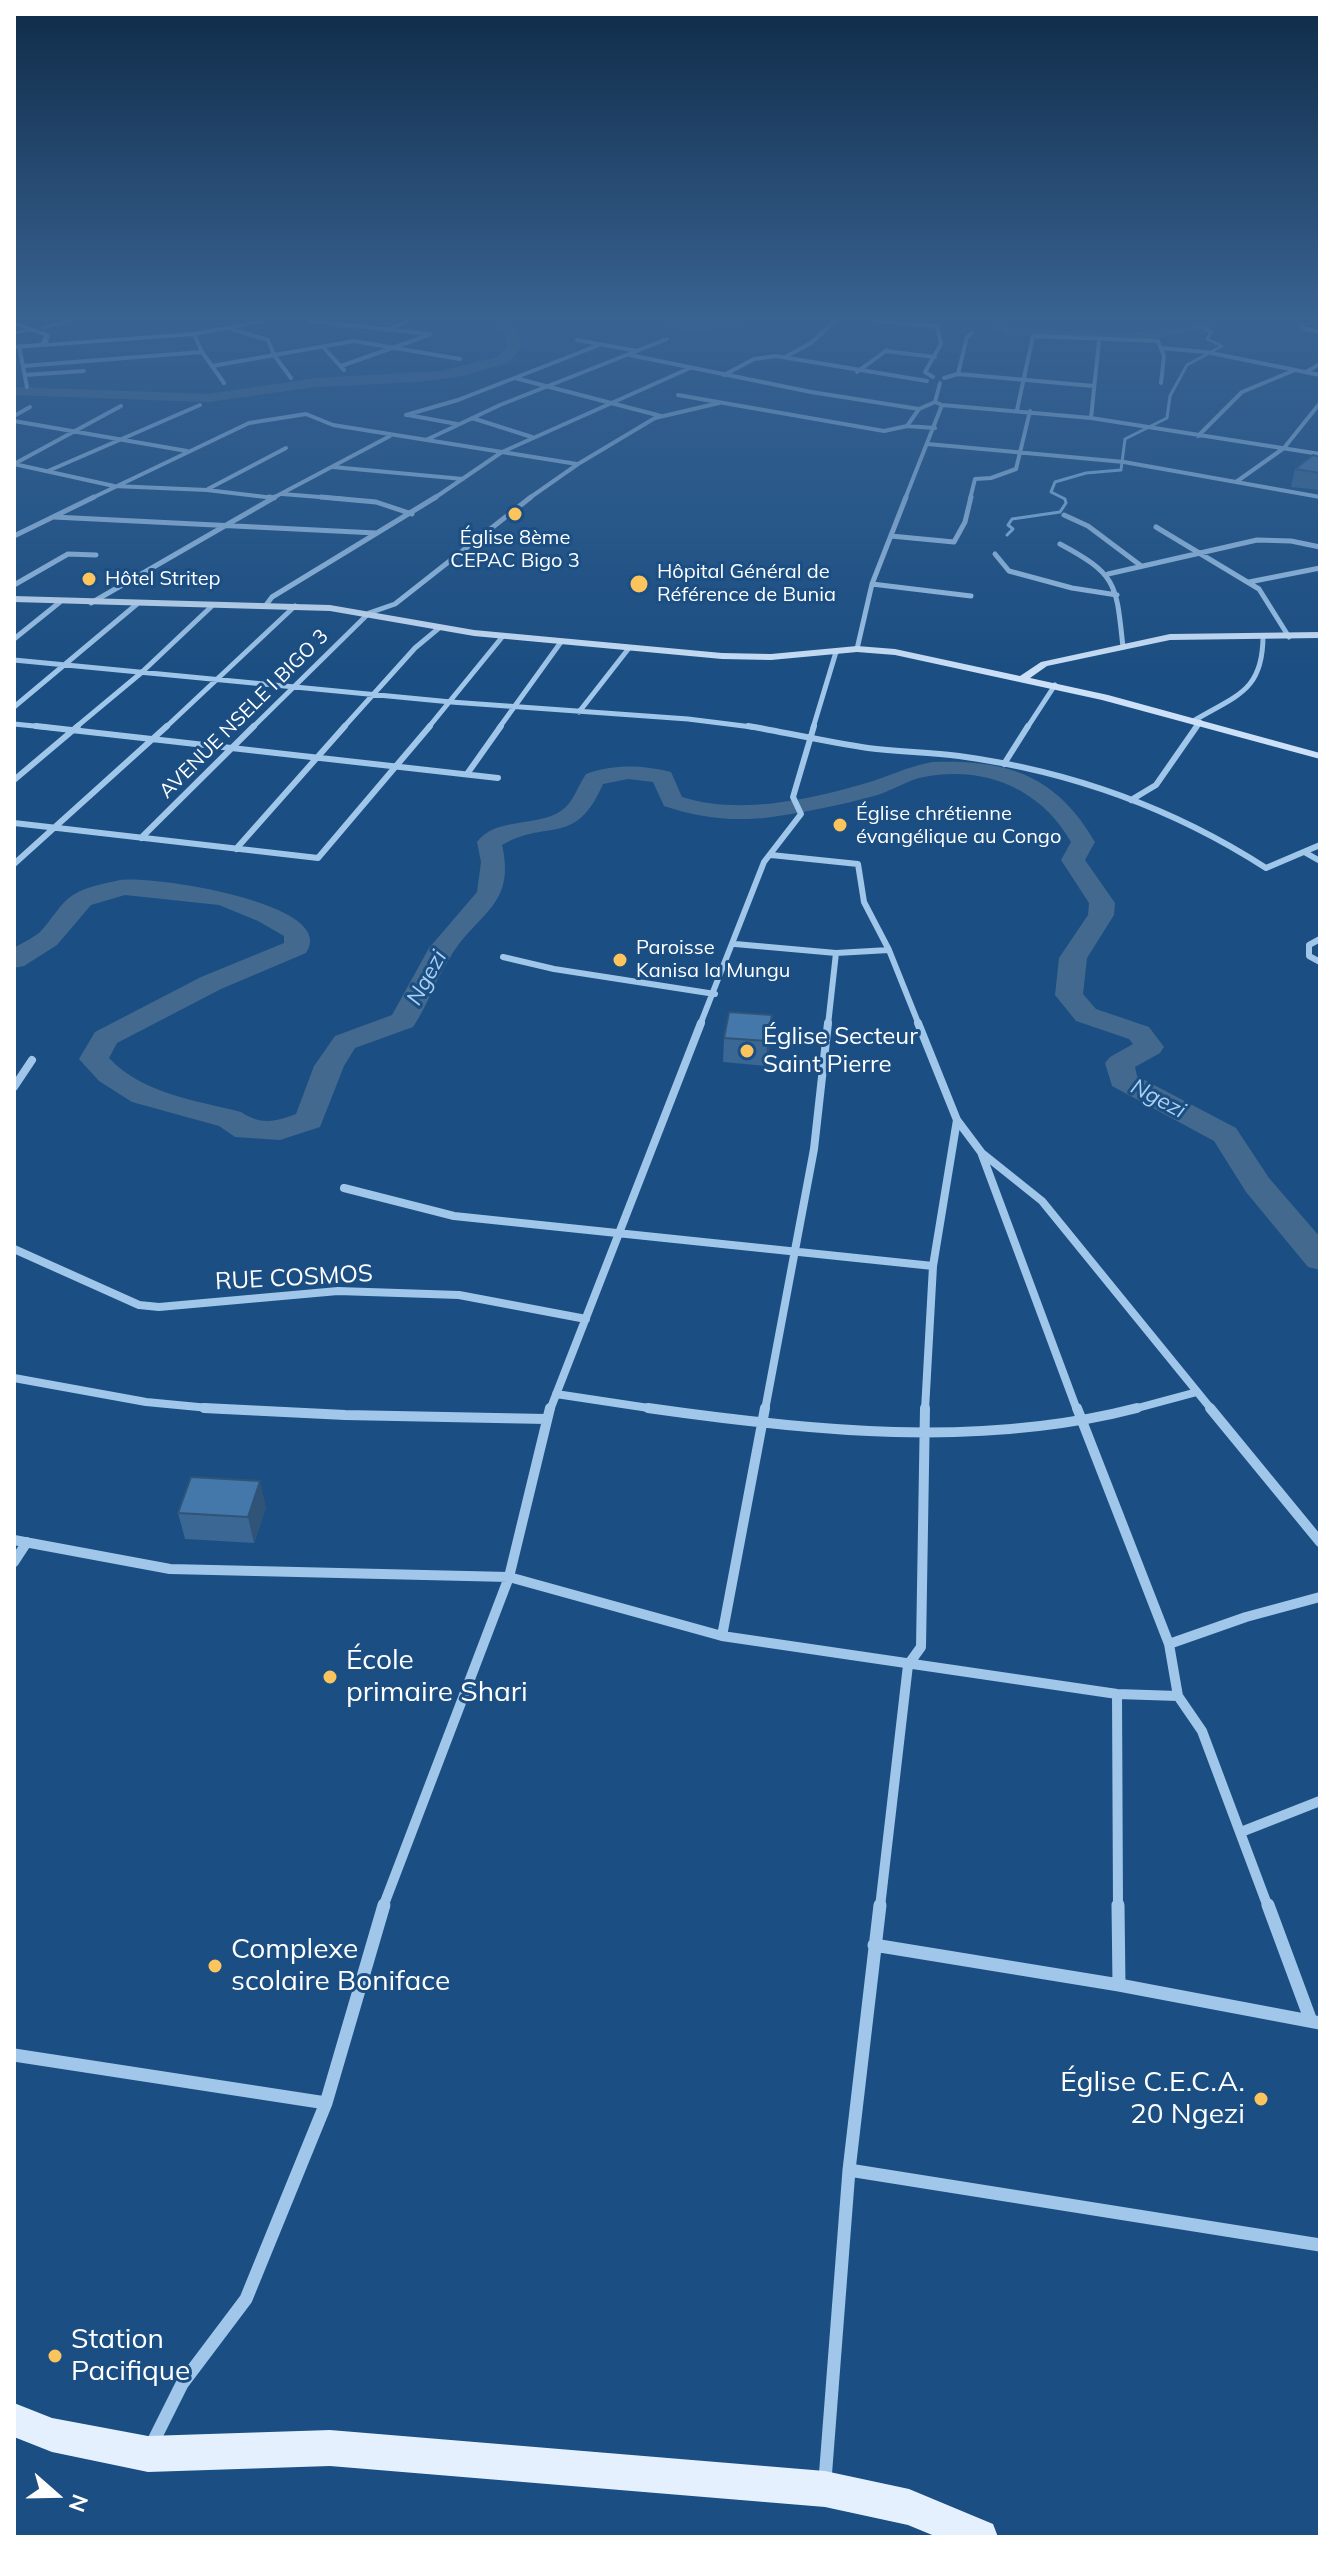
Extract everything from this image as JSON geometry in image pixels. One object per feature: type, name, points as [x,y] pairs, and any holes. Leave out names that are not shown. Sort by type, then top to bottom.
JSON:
[{"type":"main road","points":[[14,2420],[52,2435],[148,2454],[330,2448],[825,2489],[909,2507],[980,2537]]},
{"type":"street","points":[[14,464],[59,440]]},
{"type":"street","points":[[47,471],[116,440]]},
{"type":"street","points":[[131,440],[187,451]]},
{"type":"street","points":[[14,536],[211,440]]},
{"type":"street","points":[[90,603],[221,526],[382,440]]},
{"type":"street","points":[[419,440],[578,464]]},
{"type":"street","points":[[266,605],[272,597],[412,514],[502,452],[526,440]]},
{"type":"street","points":[[369,613],[395,604],[495,523],[578,464],[619,440]]},
{"type":"street","points":[[857,649],[872,584],[930,440]]},
{"type":"street","points":[[891,536],[954,542],[965,522],[975,479],[991,478],[1016,469],[1025,440]]},
{"type":"street","points":[[1227,440],[1320,454]]},
{"type":"street","points":[[1236,482],[1284,448],[1290,440]]},
{"type":"street","points":[[928,444],[1122,462],[1320,497]]},
{"type":"street","points":[[207,490],[286,448]]},
{"type":"street","points":[[14,464],[114,486],[207,490],[275,498]]},
{"type":"street","points":[[332,467],[463,479]]},
{"type":"street","points":[[282,494],[376,502],[412,514]]},
{"type":"street","points":[[1064,515],[1088,526],[1140,565]]},
{"type":"street","points":[[53,517],[377,533]]},
{"type":"street","points":[[1156,527],[1259,589],[1289,637]]},
{"type":"street","points":[[1108,574],[1257,540],[1291,541],[1320,548]]},
{"type":"street","points":[[1060,544],[1098,563],[1108,574],[1117,595],[1123,647]]},
{"type":"street","points":[[14,585],[68,554],[96,555]]},
{"type":"street","points":[[995,554],[1009,571],[1072,588],[1117,595]]},
{"type":"street","points":[[1249,582],[1320,568]]},
{"type":"street","points":[[872,584],[971,596]]},
{"type":"street","points":[[14,599],[295,606],[369,613],[439,628],[503,636],[722,656],[771,657],[857,649],[908,654],[1055,685],[1320,756]]},
{"type":"street","points":[[14,639],[60,602]]},
{"type":"street","points":[[14,707],[137,604]]},
{"type":"street","points":[[14,780],[141,673],[213,605]]},
{"type":"street","points":[[14,864],[153,740],[295,606]]},
{"type":"street","name":"AVENUE NSELE I BIGO 3","points":[[141,838],[369,613]]},
{"type":"street","points":[[236,849],[415,648],[439,628]]},
{"type":"street","points":[[1023,678],[1044,664],[1186,635],[1320,635]]},
{"type":"street","points":[[14,823],[318,858],[398,766],[503,636]]},
{"type":"street","points":[[1131,800],[1156,785],[1198,721],[1254,686],[1265,657],[1263,636]]},
{"type":"street","points":[[467,774],[561,642]]},
{"type":"street","points":[[579,712],[629,648]]},
{"type":"street","points":[[148,2454],[182,2384],[246,2299],[326,2103],[385,1902],[509,1577],[546,1419],[735,944],[764,862],[801,810],[793,797],[836,652]]},
{"type":"street","points":[[14,660],[451,702],[652,715],[809,736],[873,748],[960,756],[1004,764],[1131,800],[1191,824],[1237,848],[1266,868],[1320,845]]},
{"type":"street","points":[[1004,764],[1055,685]]},
{"type":"street","points":[[14,724],[498,778]]},
{"type":"street","points":[[1306,853],[1320,861]]},
{"type":"street","points":[[771,855],[858,864],[864,902],[889,950],[957,1120],[981,1152],[1042,1201],[1320,1542]]},
{"type":"street","points":[[1320,939],[1309,945],[1309,956],[1320,962]]},
{"type":"street","points":[[735,944],[836,953],[889,950]]},
{"type":"street","points":[[722,1636],[814,1149],[836,953]]},
{"type":"street","points":[[503,957],[554,969],[715,994]]},
{"type":"street","points":[[14,1087],[32,1060]]},
{"type":"street","points":[[825,2489],[849,2170],[874,1945],[908,1665],[921,1647],[924,1433],[933,1266],[957,1120]]},
{"type":"street","points":[[981,1152],[1169,1644],[1178,1696],[1202,1731],[1316,2022]]},
{"type":"street","points":[[344,1188],[454,1216],[933,1266]]},
{"type":"street","name":"RUE COSMOS","points":[[14,1249],[139,1305],[159,1307],[338,1291],[459,1295],[586,1319]]},
{"type":"street","points":[[14,1378],[84,1395],[232,1412],[546,1419]]},
{"type":"street","points":[[556,1394],[760,1424],[924,1433],[1082,1422],[1197,1392]]},
{"type":"street","points":[[14,1540],[170,1569],[509,1577],[722,1636],[1117,1694],[1178,1696]]},
{"type":"street","points":[[14,1562],[27,1542]]},
{"type":"street","points":[[1169,1644],[1246,1617],[1320,1597]]},
{"type":"street","points":[[1117,1694],[1119,1985]]},
{"type":"street","points":[[1241,1832],[1320,1801]]},
{"type":"street","points":[[874,1945],[1119,1985],[1316,2022]]},
{"type":"street","points":[[14,2055],[326,2103]]},
{"type":"street","points":[[849,2170],[1320,2245]]},
{"type":"building","points":[[1313,455],[1320,457],[1320,473],[1295,469]]},
{"type":"building","points":[[729,1012],[772,1015],[767,1041],[724,1038]]},
{"type":"building","points":[[191,1477],[260,1481],[248,1517],[178,1513]]},
{"type":"waterway","points":[[1007,535],[1013,529],[1008,525],[1012,519],[1060,512],[1066,503],[1065,499],[1051,492],[1055,482],[1086,473],[1121,470],[1125,440]]},
{"type":"waterway","name":"Ngezi","points":[[14,960],[48,939],[82,900],[124,887],[224,898],[267,915],[297,933],[297,947],[211,983],[105,1038],[94,1059],[109,1075],[143,1096],[230,1119],[246,1130],[280,1131],[309,1120],[329,1066],[345,1042],[403,1021],[442,948],[490,892],[494,862],[489,842],[511,832],[547,826],[569,816],[581,805],[594,779],[628,772],[663,777],[672,801],[711,811],[750,812],[858,793],[911,773],[933,769],[992,773],[1012,778],[1046,795],[1067,815],[1083,842],[1073,860],[1102,903],[1101,915],[1073,958],[1069,995],[1086,1015],[1139,1033],[1150,1047],[1120,1063],[1123,1080],[1225,1135],[1257,1185],[1320,1259]]},
{"type":"place","name":"Église 8ème CEPAC Bigo 3","points":[[515,514]]},
{"type":"place","name":"Hôtel Stritep","points":[[89,579]]},
{"type":"place","name":"Hôpital Général de Référence de Bunia","points":[[639,584]]},
{"type":"place","name":"Église chrétienne évangélique au Congo","points":[[840,825]]},
{"type":"place","name":"Paroisse Kanisa la Mungu","points":[[620,960]]},
{"type":"place","name":"Église Secteur Saint Pierre","points":[[747,1051]]},
{"type":"place","name":"École primaire Shari","points":[[330,1677]]},
{"type":"place","name":"Complexe scolaire Boniface","points":[[215,1966]]},
{"type":"place","name":"Église C.E.C.A. 20 Ngezi","points":[[1261,2099]]},
{"type":"place","name":"Station Pacifique","points":[[55,2356]]}]
